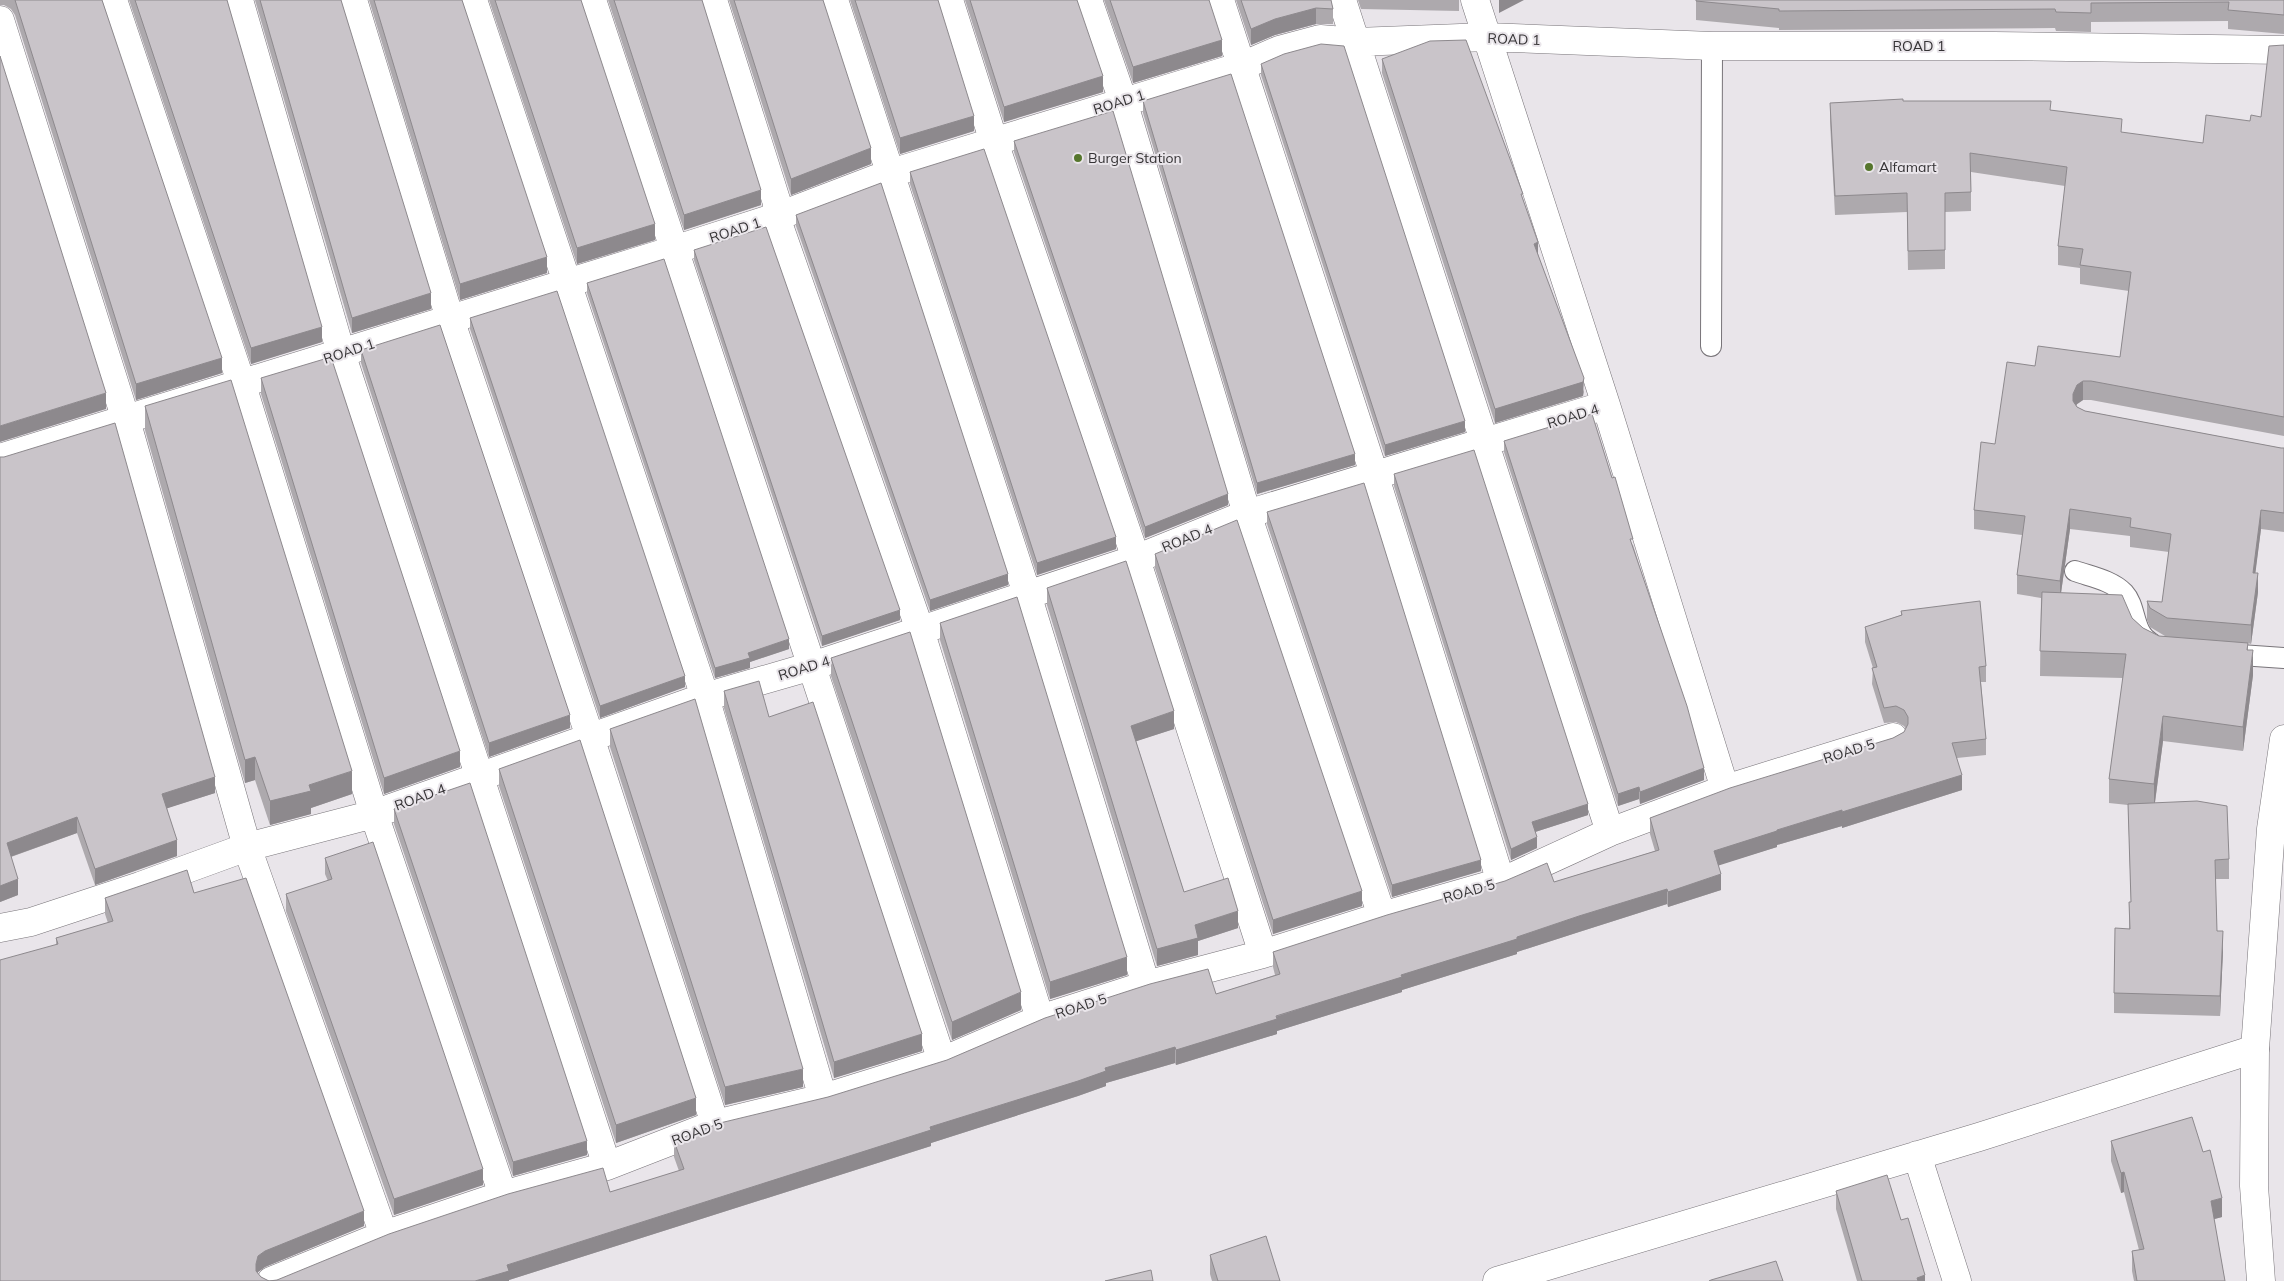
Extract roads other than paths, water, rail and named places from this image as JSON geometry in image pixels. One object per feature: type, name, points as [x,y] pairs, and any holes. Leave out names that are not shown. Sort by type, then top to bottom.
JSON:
[{"type":"street","points":[[113,0],[242,385],[374,814],[504,1195]]},
{"type":"street","points":[[239,0],[341,353],[607,1166]]},
{"type":"street","points":[[353,0],[450,319],[590,737],[715,1124]]},
{"type":"street","points":[[473,0],[705,697],[823,1098]]},
{"type":"street","points":[[592,0],[942,1061]]},
{"type":"street","points":[[713,0],[777,203],[776,218],[920,630],[1040,1019]]},
{"type":"street","points":[[834,0],[1027,594],[1146,985]]},
{"type":"street","points":[[949,0],[994,142],[1136,559],[1263,954]]},
{"type":"street","points":[[1088,0],[1122,101],[1247,514],[1382,916]]},
{"type":"street","points":[[1220,0],[1375,477],[1501,882]]},
{"type":"street","points":[[1342,0],[1486,442],[1610,832]]},
{"type":"street","points":[[1475,0],[1606,405],[1725,789]]},
{"type":"street","points":[[0,20],[126,420],[247,847],[384,1236]]},
{"type":"street","name":"ROAD 1","points":[[0,458],[242,385],[776,218],[891,173],[1122,101],[1242,66],[1278,50],[1320,39],[1356,42],[1487,38],[1712,46],[1994,46],[2284,50]]},
{"type":"street","name":"ROAD 4","points":[[0,928],[31,922],[247,847],[374,814],[479,775],[705,697],[812,666],[1136,559],[1247,514],[1375,477],[1606,405]]},
{"type":"street","name":"ROAD 5","points":[[271,1281],[384,1236],[504,1195],[607,1166],[715,1124],[823,1098],[942,1061],[1040,1019],[1146,985],[1263,954],[1382,916],[1501,882],[1610,832],[1725,789],[1893,738]]},
{"type":"street","points":[[2261,1281],[2254,1186],[2255,1049],[2271,829],[2284,739]]},
{"type":"street","points":[[1496,1281],[1917,1155],[2255,1049]]},
{"type":"street","points":[[1917,1155],[1957,1281]]},
{"type":"lane","points":[[1711,346],[1712,46]]},
{"type":"lane","points":[[2075,571],[2111,583],[2126,594],[2140,634],[2148,642],[2164,650],[2173,650]]},
{"type":"lane","points":[[2210,653],[2284,658]]},
{"type":"place","name":"Burger Station","points":[[1078,158]]},
{"type":"place","name":"Alfamart","points":[[1869,167]]}]
